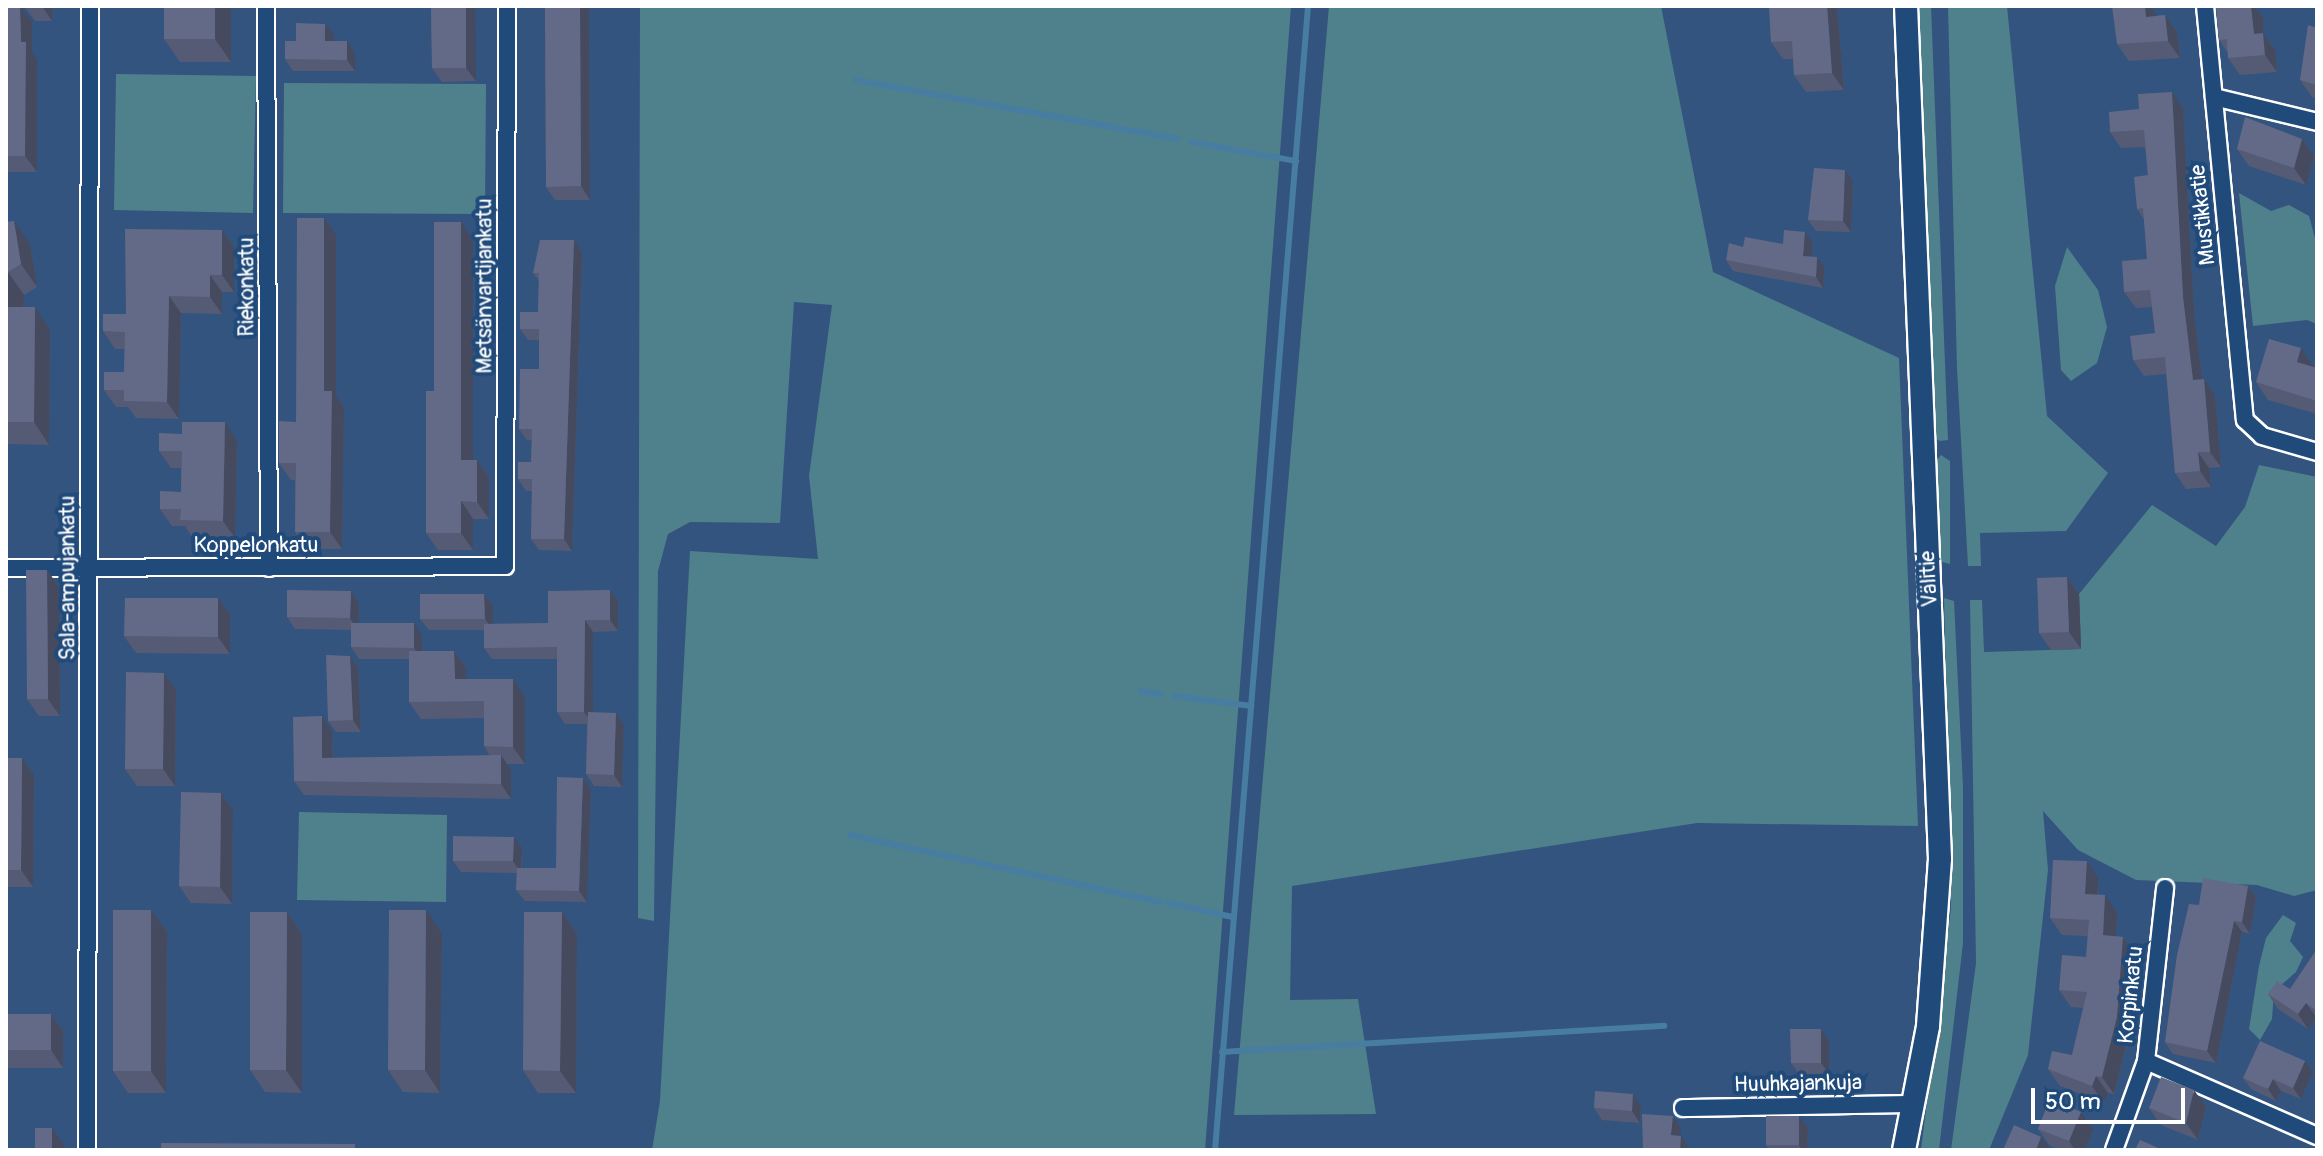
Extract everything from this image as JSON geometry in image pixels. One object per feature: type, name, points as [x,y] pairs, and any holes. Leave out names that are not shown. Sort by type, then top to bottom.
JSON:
[{"type":"main road","name":"Välitie","points":[[1904,1150],[1934,975],[1940,859],[1906,6]]},
{"type":"street","name":"Sala-ampujankatu","points":[[87,1150],[91,568],[90,6]]},
{"type":"street","name":"Riekonkatu","points":[[266,6],[269,568]]},
{"type":"street","name":"Metsänvartijankatu","points":[[505,566],[507,6]]},
{"type":"street","name":"Mustikkatie","points":[[2205,6],[2245,420],[2262,436],[2317,452]]},
{"type":"street","points":[[2214,97],[2317,122]]},
{"type":"street","name":"Koppelonkatu","points":[[6,568],[505,566]]},
{"type":"street","name":"Korpinkatu","points":[[2114,1150],[2146,1061],[2165,888]]},
{"type":"street","points":[[2146,1061],[2314,1127]]},
{"type":"street","name":"Huuhkajankuja","points":[[1683,1108],[1914,1104]]},
{"type":"green space","points":[[640,6],[1291,6],[1205,1150],[652,1150],[660,1101],[690,551],[818,559],[809,476],[832,305],[794,302],[780,523],[690,522],[668,534],[658,571],[654,921],[638,918]]},
{"type":"green space","points":[[1329,6],[1661,6],[1713,272],[1899,358],[1918,826],[1697,823],[1292,886],[1290,1000],[1358,999],[1376,1114],[1234,1115]]},
{"type":"green space","points":[[1917,6],[1931,6],[1948,440],[1940,441],[1935,438]]},
{"type":"green space","points":[[1948,6],[2007,6],[2047,416],[2108,473],[2066,531],[1980,533],[1981,566],[1968,566],[1957,368]]},
{"type":"green space","points":[[116,74],[256,76],[253,213],[114,210]]},
{"type":"green space","points":[[284,83],[486,84],[485,214],[283,213]]},
{"type":"green space","points":[[2239,193],[2271,211],[2289,205],[2309,216],[2317,246],[2317,324],[2307,320],[2253,326]]},
{"type":"green space","points":[[2067,247],[2098,290],[2107,327],[2097,363],[2071,381],[2061,370],[2055,286]]},
{"type":"green space","points":[[1941,455],[1950,461],[1950,564],[1939,561],[1935,462]]},
{"type":"green space","points":[[2259,465],[2317,477],[2317,890],[2294,896],[2257,885],[2136,880],[2078,850],[2043,811],[2048,870],[2028,1055],[1989,1150],[1951,1150],[1976,963],[1970,600],[1982,600],[1984,652],[2081,649],[2079,594],[2152,505],[2216,546],[2245,507]]},
{"type":"green space","points":[[1944,598],[1954,601],[1963,786],[1963,943],[1939,1150],[1921,1150],[1951,908]]},
{"type":"green space","points":[[299,812],[447,815],[446,902],[297,900]]},
{"type":"green space","points":[[2283,915],[2296,923],[2290,941],[2303,957],[2296,972],[2274,991],[2272,1019],[2260,1040],[2249,1029],[2259,966],[2266,938]]},
{"type":"building","points":[[6,6],[20,6],[21,42],[26,42],[25,156],[6,156]]},
{"type":"building","points":[[164,6],[215,6],[215,39],[164,39]]},
{"type":"building","points":[[431,6],[466,6],[466,68],[432,68]]},
{"type":"building","points":[[545,6],[580,6],[581,186],[546,187]]},
{"type":"building","points":[[1769,6],[1827,6],[1832,73],[1794,75],[1792,41],[1771,42]]},
{"type":"building","points":[[2112,6],[2145,6],[2146,17],[2165,15],[2168,41],[2117,44]]},
{"type":"building","points":[[2216,6],[2251,6],[2254,34],[2263,33],[2265,55],[2228,58],[2227,39],[2219,40]]},
{"type":"building","points":[[296,23],[325,24],[325,41],[347,41],[347,60],[285,59],[285,41],[296,41]]},
{"type":"building","points":[[2308,25],[2317,28],[2317,85],[2300,80]]},
{"type":"building","points":[[2172,92],[2183,297],[2193,380],[2204,379],[2210,452],[2198,452],[2200,471],[2175,473],[2165,357],[2133,360],[2130,336],[2155,333],[2150,290],[2124,292],[2122,261],[2147,259],[2143,208],[2137,209],[2134,177],[2148,175],[2144,130],[2110,132],[2109,112],[2139,109],[2138,94]]},
{"type":"building","points":[[2245,117],[2302,139],[2294,168],[2237,149]]},
{"type":"building","points":[[1814,168],[1845,170],[1843,221],[1808,220]]},
{"type":"building","points":[[297,218],[324,218],[324,391],[332,391],[330,532],[295,532],[296,463],[279,463],[279,421],[296,422]]},
{"type":"building","points":[[14,221],[21,264],[8,272],[8,307],[35,307],[34,422],[6,422],[6,222]]},
{"type":"building","points":[[434,222],[461,222],[461,460],[477,460],[477,502],[461,501],[461,533],[426,533],[426,391],[434,391]]},
{"type":"building","points":[[125,229],[222,230],[222,275],[210,275],[210,297],[169,296],[167,402],[124,401],[124,390],[104,390],[104,372],[124,372],[125,332],[103,331],[103,314],[126,314]]},
{"type":"building","points":[[1784,230],[1805,232],[1803,256],[1817,257],[1816,277],[1726,260],[1729,243],[1743,247],[1745,237],[1783,244]]},
{"type":"building","points":[[540,240],[574,240],[564,539],[531,539],[532,479],[518,479],[518,462],[531,462],[532,429],[519,429],[520,369],[539,369],[539,329],[520,329],[520,312],[538,312],[539,273],[533,273]]},
{"type":"building","points":[[2269,339],[2301,348],[2297,362],[2317,368],[2317,401],[2256,382]]},
{"type":"building","points":[[182,422],[225,422],[223,521],[180,520],[181,509],[160,509],[160,491],[181,492],[182,451],[159,451],[159,433],[182,434]]},
{"type":"building","points":[[26,570],[47,570],[48,699],[27,699]]},
{"type":"building","points":[[2067,577],[2069,632],[2039,633],[2037,578]]},
{"type":"building","points":[[287,590],[351,591],[350,618],[287,617]]},
{"type":"building","points":[[610,590],[610,620],[585,620],[584,712],[557,712],[557,647],[484,648],[484,624],[548,623],[548,591]]},
{"type":"building","points":[[420,594],[484,594],[485,619],[420,619]]},
{"type":"building","points":[[125,598],[218,598],[218,637],[124,636]]},
{"type":"building","points":[[351,623],[414,623],[414,648],[351,647]]},
{"type":"building","points":[[409,651],[454,651],[455,679],[513,679],[513,747],[484,746],[484,701],[409,702]]},
{"type":"building","points":[[326,655],[350,656],[353,720],[328,721]]},
{"type":"building","points":[[126,672],[164,673],[163,769],[125,769]]},
{"type":"building","points":[[588,712],[616,713],[614,775],[586,774]]},
{"type":"building","points":[[322,716],[322,758],[501,755],[501,784],[294,781],[293,717]]},
{"type":"building","points":[[6,758],[22,758],[21,870],[6,870]]},
{"type":"building","points":[[557,777],[583,778],[579,891],[516,890],[517,868],[556,868]]},
{"type":"building","points":[[181,792],[221,793],[220,887],[179,886]]},
{"type":"building","points":[[453,836],[514,837],[513,861],[453,861]]},
{"type":"building","points":[[2053,860],[2087,861],[2085,894],[2105,895],[2103,935],[2123,937],[2117,1017],[2102,1077],[2096,1076],[2092,1086],[2048,1069],[2052,1051],[2072,1055],[2087,992],[2059,990],[2062,955],[2086,957],[2089,920],[2050,918]]},
{"type":"building","points":[[2203,878],[2248,886],[2242,922],[2234,921],[2207,1051],[2165,1042],[2177,955],[2189,904],[2199,905]]},
{"type":"building","points":[[113,910],[151,910],[151,1071],[113,1071]]},
{"type":"building","points":[[389,910],[426,910],[425,1070],[388,1070]]},
{"type":"building","points":[[250,912],[287,912],[286,1070],[250,1070]]},
{"type":"building","points":[[524,912],[562,912],[560,1071],[523,1070]]},
{"type":"building","points":[[2317,949],[2317,1011],[2306,1003],[2298,1014],[2268,994],[2277,981],[2290,989]]},
{"type":"building","points":[[6,1014],[51,1014],[51,1050],[6,1050]]},
{"type":"building","points":[[1790,1029],[1821,1029],[1821,1063],[1791,1063]]},
{"type":"building","points":[[2260,1041],[2305,1061],[2293,1088],[2273,1079],[2268,1089],[2243,1078]]},
{"type":"building","points":[[2161,1077],[2194,1090],[2186,1123],[2149,1108]]},
{"type":"building","points":[[1595,1091],[1633,1094],[1632,1111],[1594,1108]]},
{"type":"building","points":[[2050,1098],[2081,1112],[2069,1141],[2038,1129]]},
{"type":"building","points":[[1642,1114],[1673,1116],[1671,1135],[1681,1136],[1680,1150],[1643,1150]]},
{"type":"building","points":[[1766,1116],[1799,1116],[1799,1145],[1766,1145]]},
{"type":"building","points":[[2014,1125],[2041,1137],[2036,1150],[2003,1150]]},
{"type":"building","points":[[35,1128],[52,1128],[52,1150],[35,1150]]},
{"type":"building","points":[[2140,1140],[2163,1150],[2135,1150]]},
{"type":"building","points":[[161,1143],[355,1144],[355,1150],[161,1150]]},
{"type":"waterway","points":[[1215,1150],[1308,6]]},
{"type":"waterway","points":[[856,80],[1178,139]]},
{"type":"waterway","points":[[1192,142],[1296,161]]},
{"type":"waterway","points":[[1141,691],[1160,694]]},
{"type":"waterway","points":[[1174,696],[1251,706]]},
{"type":"waterway","points":[[850,835],[1160,902]]},
{"type":"waterway","points":[[1168,903],[1233,917]]},
{"type":"waterway","points":[[1222,1052],[1664,1026]]}]
